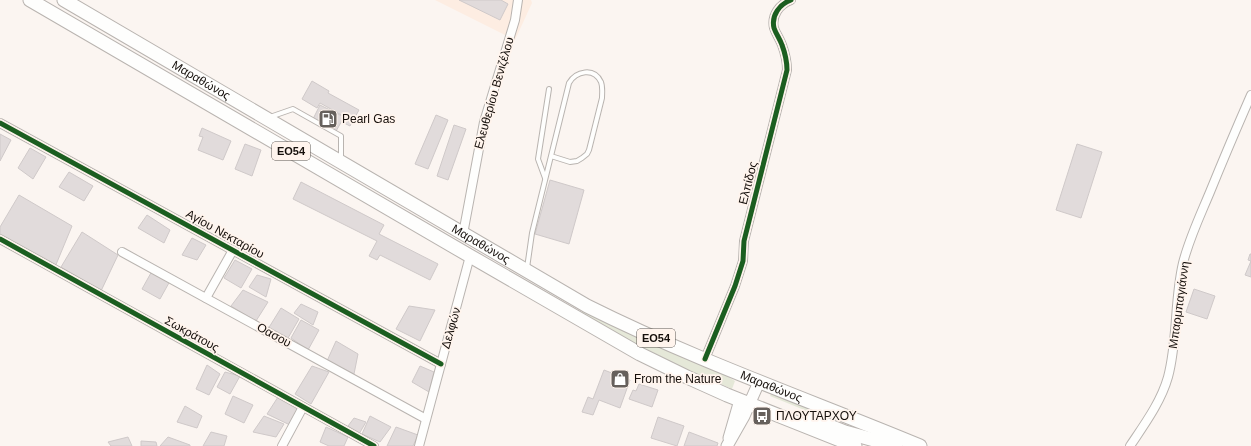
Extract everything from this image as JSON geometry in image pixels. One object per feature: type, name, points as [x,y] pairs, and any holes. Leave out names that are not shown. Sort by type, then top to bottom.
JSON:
[{"type":"main road","name":"Μαραθώνος","points":[[30,0],[470,256],[646,356],[687,377],[748,400],[851,445]]},
{"type":"main road","name":"Μαραθώνος","points":[[64,0],[587,306],[759,382],[920,446]]},
{"type":"main road","points":[[748,400],[845,432],[896,446]]},
{"type":"street","name":"Ελευθερίου Βενιζέλου","points":[[463,234],[484,122],[515,20],[518,0]]},
{"type":"street","name":"Ελπίδος","points":[[705,359],[735,286],[743,261],[744,241],[786,78],[787,62],[774,26],[775,17],[783,4],[791,0]]},
{"type":"street","name":"Μπαρμπαγιάννη","points":[[1130,446],[1154,408],[1167,378],[1175,332],[1178,294],[1183,263],[1195,227],[1251,95]]},
{"type":"street","name":"Αγίου Νεκταρίου","points":[[0,123],[441,364]]},
{"type":"street","name":"Σωκράτους","points":[[0,239],[374,446]]},
{"type":"street","points":[[206,298],[233,250]]},
{"type":"street","name":"Οασου","points":[[122,252],[426,419]]},
{"type":"street","name":"Δελφών","points":[[419,446],[470,256]]},
{"type":"street","points":[[727,446],[741,423],[748,400],[759,382]]},
{"type":"street","points":[[282,446],[304,407]]},
{"type":"lane","points":[[526,271],[532,233],[569,83],[578,73],[590,72],[597,77],[601,83],[602,98],[589,150],[577,161],[570,162],[551,156]]},
{"type":"lane","points":[[545,179],[538,159],[549,89]]},
{"type":"lane","points":[[266,118],[293,109],[341,136],[341,162]]},
{"type":"shaded area","points":[[435,0],[531,0],[532,3],[515,40]]},
{"type":"green space","points":[[583,311],[638,338],[725,375],[735,381],[732,389],[636,344],[581,313]]},
{"type":"green space","points":[[772,392],[826,414],[824,418],[770,396]]},
{"type":"building","points":[[459,0],[501,0],[508,4],[500,20]]},
{"type":"building","points":[[312,81],[329,91],[328,93],[359,110],[350,126],[342,122],[345,117],[320,103],[317,108],[302,99]]},
{"type":"building","name":"Pearl Gas","points":[[320,105],[344,117],[335,133],[312,121]]},
{"type":"building","points":[[436,115],[448,120],[428,169],[415,164]]},
{"type":"building","points":[[454,125],[466,129],[448,180],[437,176]]},
{"type":"building","points":[[202,128],[231,141],[223,160],[198,150],[203,137],[199,136]]},
{"type":"building","points":[[0,134],[11,140],[0,161]]},
{"type":"building","points":[[245,144],[261,150],[252,176],[235,169]]},
{"type":"building","points":[[1077,144],[1102,152],[1081,218],[1056,210]]},
{"type":"building","points":[[30,148],[46,157],[33,179],[18,168]]},
{"type":"building","points":[[69,172],[93,186],[84,201],[59,187]]},
{"type":"building","points":[[550,180],[584,190],[569,244],[535,234]]},
{"type":"building","points":[[301,182],[384,225],[379,234],[438,264],[430,280],[380,255],[377,260],[369,256],[377,241],[293,199]]},
{"type":"building","points":[[19,195],[72,226],[55,267],[0,236],[0,227]]},
{"type":"building","points":[[147,215],[170,230],[164,243],[138,228]]},
{"type":"building","points":[[82,232],[118,255],[101,291],[61,267]]},
{"type":"building","points":[[192,238],[206,245],[197,260],[182,255]]},
{"type":"building","points":[[1251,254],[1251,261],[1248,260]]},
{"type":"building","points":[[235,260],[252,269],[241,288],[224,278]]},
{"type":"building","points":[[1251,261],[1251,277],[1245,275]]},
{"type":"building","points":[[152,271],[170,281],[160,299],[142,289]]},
{"type":"building","points":[[257,275],[271,279],[266,297],[249,287]]},
{"type":"building","points":[[1194,289],[1215,296],[1207,319],[1186,312]]},
{"type":"building","points":[[243,290],[268,302],[256,321],[231,306]]},
{"type":"building","points":[[301,304],[318,312],[313,325],[294,313]]},
{"type":"building","points":[[409,306],[435,310],[420,341],[396,329]]},
{"type":"building","points":[[281,308],[299,319],[288,338],[268,329]]},
{"type":"building","points":[[301,320],[319,330],[308,350],[291,338]]},
{"type":"building","points":[[336,341],[358,354],[354,374],[327,361]]},
{"type":"building","points":[[207,365],[220,374],[209,395],[196,389]]},
{"type":"building","points":[[312,366],[329,372],[311,404],[295,394]]},
{"type":"building","points":[[420,366],[434,372],[429,392],[412,382]]},
{"type":"building","points":[[604,370],[630,380],[620,408],[599,400],[593,415],[582,412],[588,397],[593,399]]},
{"type":"building","points":[[225,372],[240,376],[230,394],[217,387]]},
{"type":"building","points":[[639,384],[658,390],[652,407],[629,399],[633,390],[636,391]]},
{"type":"building","points":[[233,396],[253,405],[244,423],[225,414]]},
{"type":"building","points":[[278,397],[298,408],[290,425],[267,414]]},
{"type":"building","points":[[185,406],[202,416],[197,428],[177,422]]},
{"type":"building","points":[[264,416],[284,424],[276,437],[253,432]]},
{"type":"building","points":[[370,416],[391,427],[380,442],[362,434]]},
{"type":"building","points":[[658,417],[684,426],[677,446],[651,438]]},
{"type":"building","points":[[354,418],[366,422],[359,434],[348,426]]},
{"type":"building","points":[[326,427],[348,437],[344,446],[329,446],[320,442]]},
{"type":"building","points":[[396,427],[418,435],[413,446],[387,446]]},
{"type":"building","points":[[211,432],[227,436],[224,446],[203,446]]},
{"type":"building","points":[[689,432],[718,443],[717,446],[684,446]]},
{"type":"building","points":[[128,437],[132,446],[111,446],[108,442]]},
{"type":"building","points":[[168,437],[190,445],[190,446],[160,446]]},
{"type":"building","points":[[141,441],[156,442],[157,446],[141,446]]},
{"type":"cycle path","points":[[705,359],[735,286],[743,261],[744,241],[787,70],[784,51],[773,23],[775,14],[780,7],[791,0]]},
{"type":"cycle path","points":[[0,123],[441,364]]},
{"type":"cycle path","points":[[0,239],[374,446]]},
{"type":"place","name":"Pearl Gas","points":[[328,119]]},
{"type":"place","name":"From the Nature","points":[[620,379]]},
{"type":"place","name":"ΠΛΟΥΤΑΡΧΟΥ","points":[[762,416]]}]
